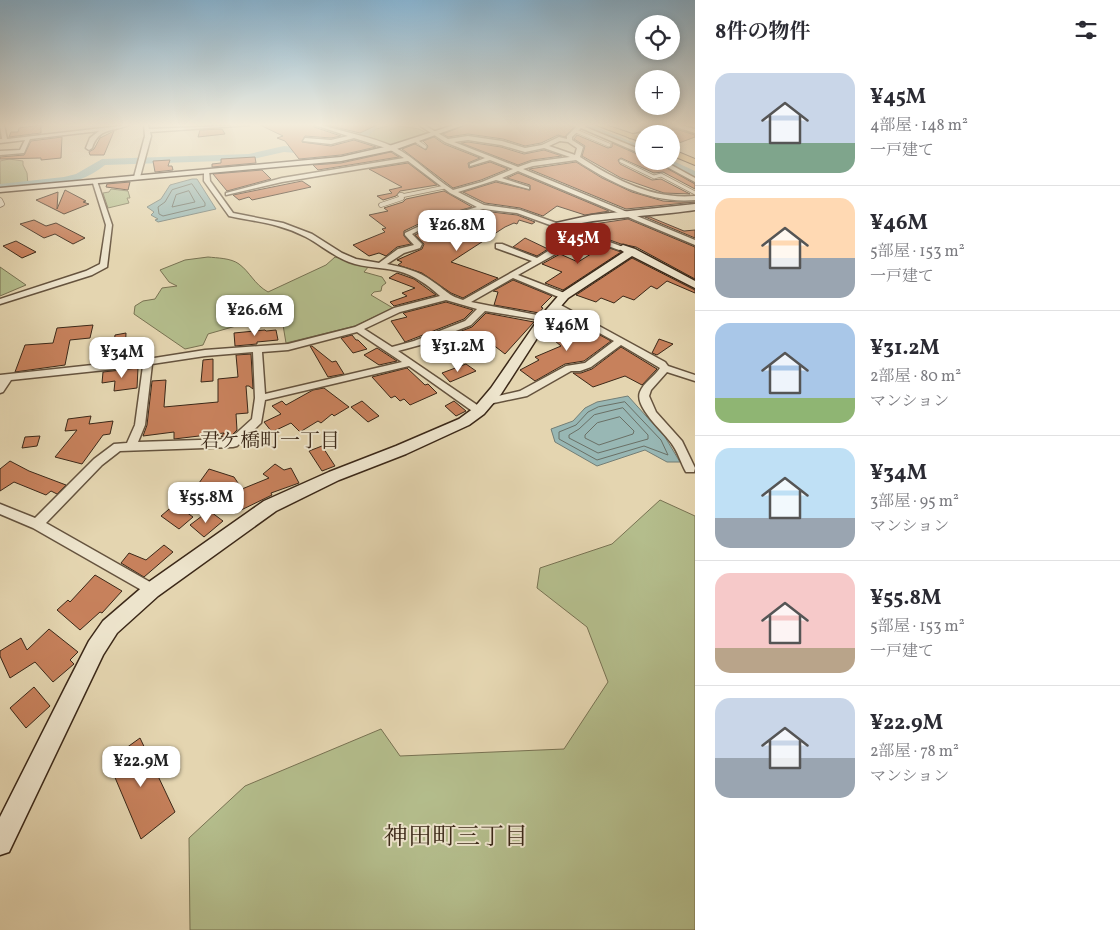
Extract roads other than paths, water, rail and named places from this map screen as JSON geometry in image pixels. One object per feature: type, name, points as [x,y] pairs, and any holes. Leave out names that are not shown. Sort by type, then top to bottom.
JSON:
[{"type":"street","points":[[137,177],[139,168]]},
{"type":"street","points":[[0,190],[237,168]]},
{"type":"street","points":[[228,194],[282,180],[352,168]]},
{"type":"street","points":[[421,168],[452,192],[483,207],[518,210],[627,250],[695,285]]},
{"type":"street","points":[[594,168],[619,183],[673,198],[685,200],[695,198]]},
{"type":"street","points":[[452,192],[518,169],[695,243]]},
{"type":"street","points":[[676,170],[695,180]]},
{"type":"street","points":[[207,171],[207,181],[228,214],[266,220],[294,229],[339,255],[413,274],[429,282],[446,297],[483,308],[544,319]]},
{"type":"street","points":[[495,178],[527,188]]},
{"type":"street","points":[[0,302],[89,273],[104,265],[109,225],[94,181]]},
{"type":"street","points":[[379,266],[401,251],[417,246],[418,244],[407,234],[436,221],[483,207]]},
{"type":"street","points":[[559,225],[584,218],[667,213],[695,207]]},
{"type":"street","points":[[436,221],[469,234]]},
{"type":"street","points":[[465,302],[556,250],[577,232]]},
{"type":"street","points":[[499,246],[538,260]]},
{"type":"street","points":[[484,406],[544,319],[560,301],[627,250]]},
{"type":"street","points":[[512,275],[560,301],[620,341],[662,364],[665,368],[695,378]]},
{"type":"street","points":[[0,390],[4,378],[148,362],[206,353],[288,347],[358,329],[397,310],[446,297]]},
{"type":"street","points":[[390,350],[417,343],[468,323],[483,308]]},
{"type":"street","points":[[358,329],[484,406]]},
{"type":"street","points":[[0,843],[96,648],[110,627],[152,590],[270,506],[334,476],[401,450],[455,426],[484,406],[524,394],[569,368],[580,368],[588,365],[620,341]]},
{"type":"street","points":[[37,524],[98,462],[118,447],[233,443],[258,420],[260,398],[257,350]]},
{"type":"street","points":[[130,446],[140,425],[148,362]]},
{"type":"street","points":[[260,398],[411,363]]},
{"type":"street","points":[[665,368],[663,374],[647,389],[644,395],[646,404],[677,443],[692,471]]},
{"type":"street","points":[[0,509],[37,524],[152,590]]},
{"type":"lane","points":[[637,168],[654,176],[661,175],[695,193]]},
{"type":"lane","points":[[381,205],[402,198],[400,195],[445,187]]},
{"type":"lane","points":[[0,200],[2,204],[0,205]]},
{"type":"water","points":[[197,179],[216,209],[158,222],[155,220],[158,219],[151,215],[154,212],[147,207],[161,199],[170,185]]},
{"type":"water","points":[[628,396],[665,437],[680,462],[667,462],[645,450],[597,466],[555,442],[551,429],[573,421],[585,408],[597,402]]},
{"type":"waterway","points":[[0,188],[54,183],[80,176],[94,168]]},
{"type":"waterway","points":[[680,169],[695,176]]},
{"type":"district","name":"君ケ橋町一丁目","points":[[270,440]]},
{"type":"district","name":"神田町三丁目","points":[[456,836]]}]
